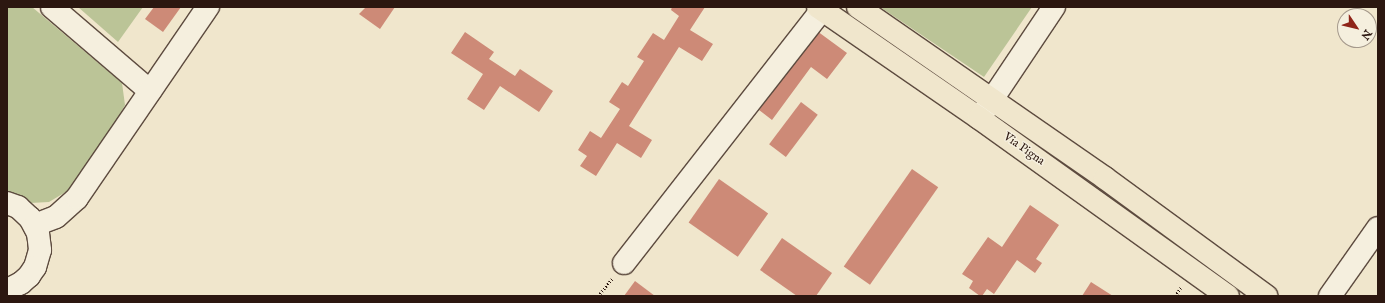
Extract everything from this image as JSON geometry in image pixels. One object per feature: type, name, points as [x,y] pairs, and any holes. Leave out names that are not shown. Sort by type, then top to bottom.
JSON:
[{"type":"main road","points":[[858,7],[1105,178],[1266,296]]},
{"type":"main road","name":"Via Pigna","points":[[820,8],[979,118],[1228,296]]},
{"type":"street","points":[[52,7],[150,91]]},
{"type":"street","points":[[35,225],[56,217],[77,198],[208,7]]},
{"type":"street","points":[[979,118],[1054,7]]},
{"type":"street","points":[[624,262],[820,8]]},
{"type":"street","points":[[7,203],[24,212],[35,225],[40,241],[40,250],[35,267],[29,276],[21,283],[7,290]]},
{"type":"street","points":[[1330,296],[1378,228]]},
{"type":"green space","points":[[7,7],[32,7],[122,83],[125,105],[118,118],[69,190],[49,202],[30,203],[7,192]]},
{"type":"green space","points":[[78,7],[143,7],[118,42]]},
{"type":"green space","points":[[880,7],[1032,7],[984,77]]},
{"type":"building","points":[[154,7],[181,7],[163,32],[145,19]]},
{"type":"building","points":[[366,7],[395,7],[380,29],[359,14]]},
{"type":"building","points":[[672,7],[705,7],[690,30],[713,44],[702,61],[679,47],[629,126],[652,140],[641,158],[617,143],[596,176],[580,166],[587,156],[578,150],[590,131],[601,138],[620,109],[609,102],[622,82],[628,86],[644,61],[637,57],[653,33],[664,40],[679,16],[671,10]]},
{"type":"building","points":[[817,31],[847,53],[827,79],[811,67],[772,120],[759,110]]},
{"type":"building","points":[[465,32],[494,52],[489,59],[515,76],[520,69],[553,91],[539,112],[500,86],[484,110],[467,99],[483,74],[451,53]]},
{"type":"building","points":[[801,102],[818,115],[786,157],[769,144]]},
{"type":"building","points":[[912,169],[938,187],[870,285],[844,266]]},
{"type":"building","points":[[719,179],[768,213],[738,257],[689,222]]},
{"type":"building","points":[[1030,205],[1059,225],[1036,259],[1042,263],[1035,273],[1017,260],[994,294],[987,289],[982,296],[980,296],[969,288],[973,281],[962,274],[988,237],[1002,247]]},
{"type":"building","points":[[782,238],[832,273],[816,296],[797,296],[760,270]]},
{"type":"building","points":[[635,281],[655,296],[624,296]]},
{"type":"building","points":[[1091,282],[1113,296],[1082,296]]}]
